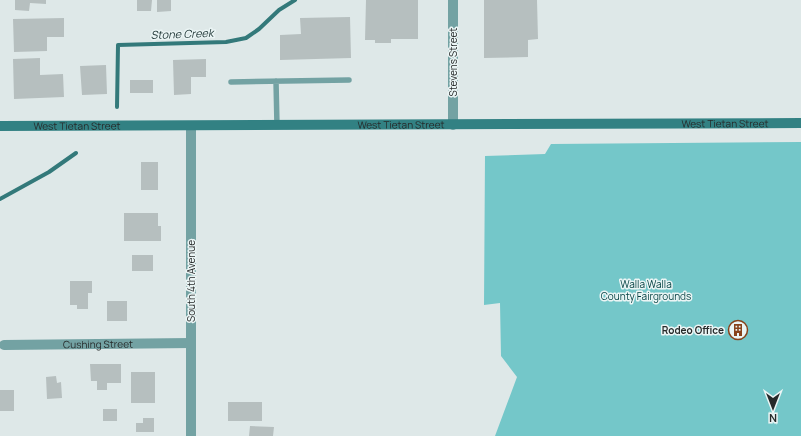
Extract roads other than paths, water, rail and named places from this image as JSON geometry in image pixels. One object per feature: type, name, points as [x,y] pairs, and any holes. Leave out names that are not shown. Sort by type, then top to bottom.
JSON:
[{"type":"main road","name":"West Tietan Street","points":[[0,126],[801,123]]},
{"type":"street","name":"Stevens Street","points":[[452,125],[453,0]]},
{"type":"street","name":"South 4th Avenue","points":[[191,126],[191,436]]},
{"type":"street","name":"Cushing Street","points":[[4,345],[191,344]]},
{"type":"lane","points":[[231,82],[349,80]]},
{"type":"lane","points":[[276,81],[277,126]]},
{"type":"waterway","name":"Stone Creek","points":[[117,107],[118,45],[226,42],[246,38],[259,29],[279,10],[295,0]]},
{"type":"waterway","name":"Stone Creek","points":[[0,199],[49,172],[76,153]]},
{"type":"place","name":"Rodeo Office","points":[[738,330]]},
{"type":"park label","name":"Walla Walla County Fairgrounds","points":[[646,290]]}]
